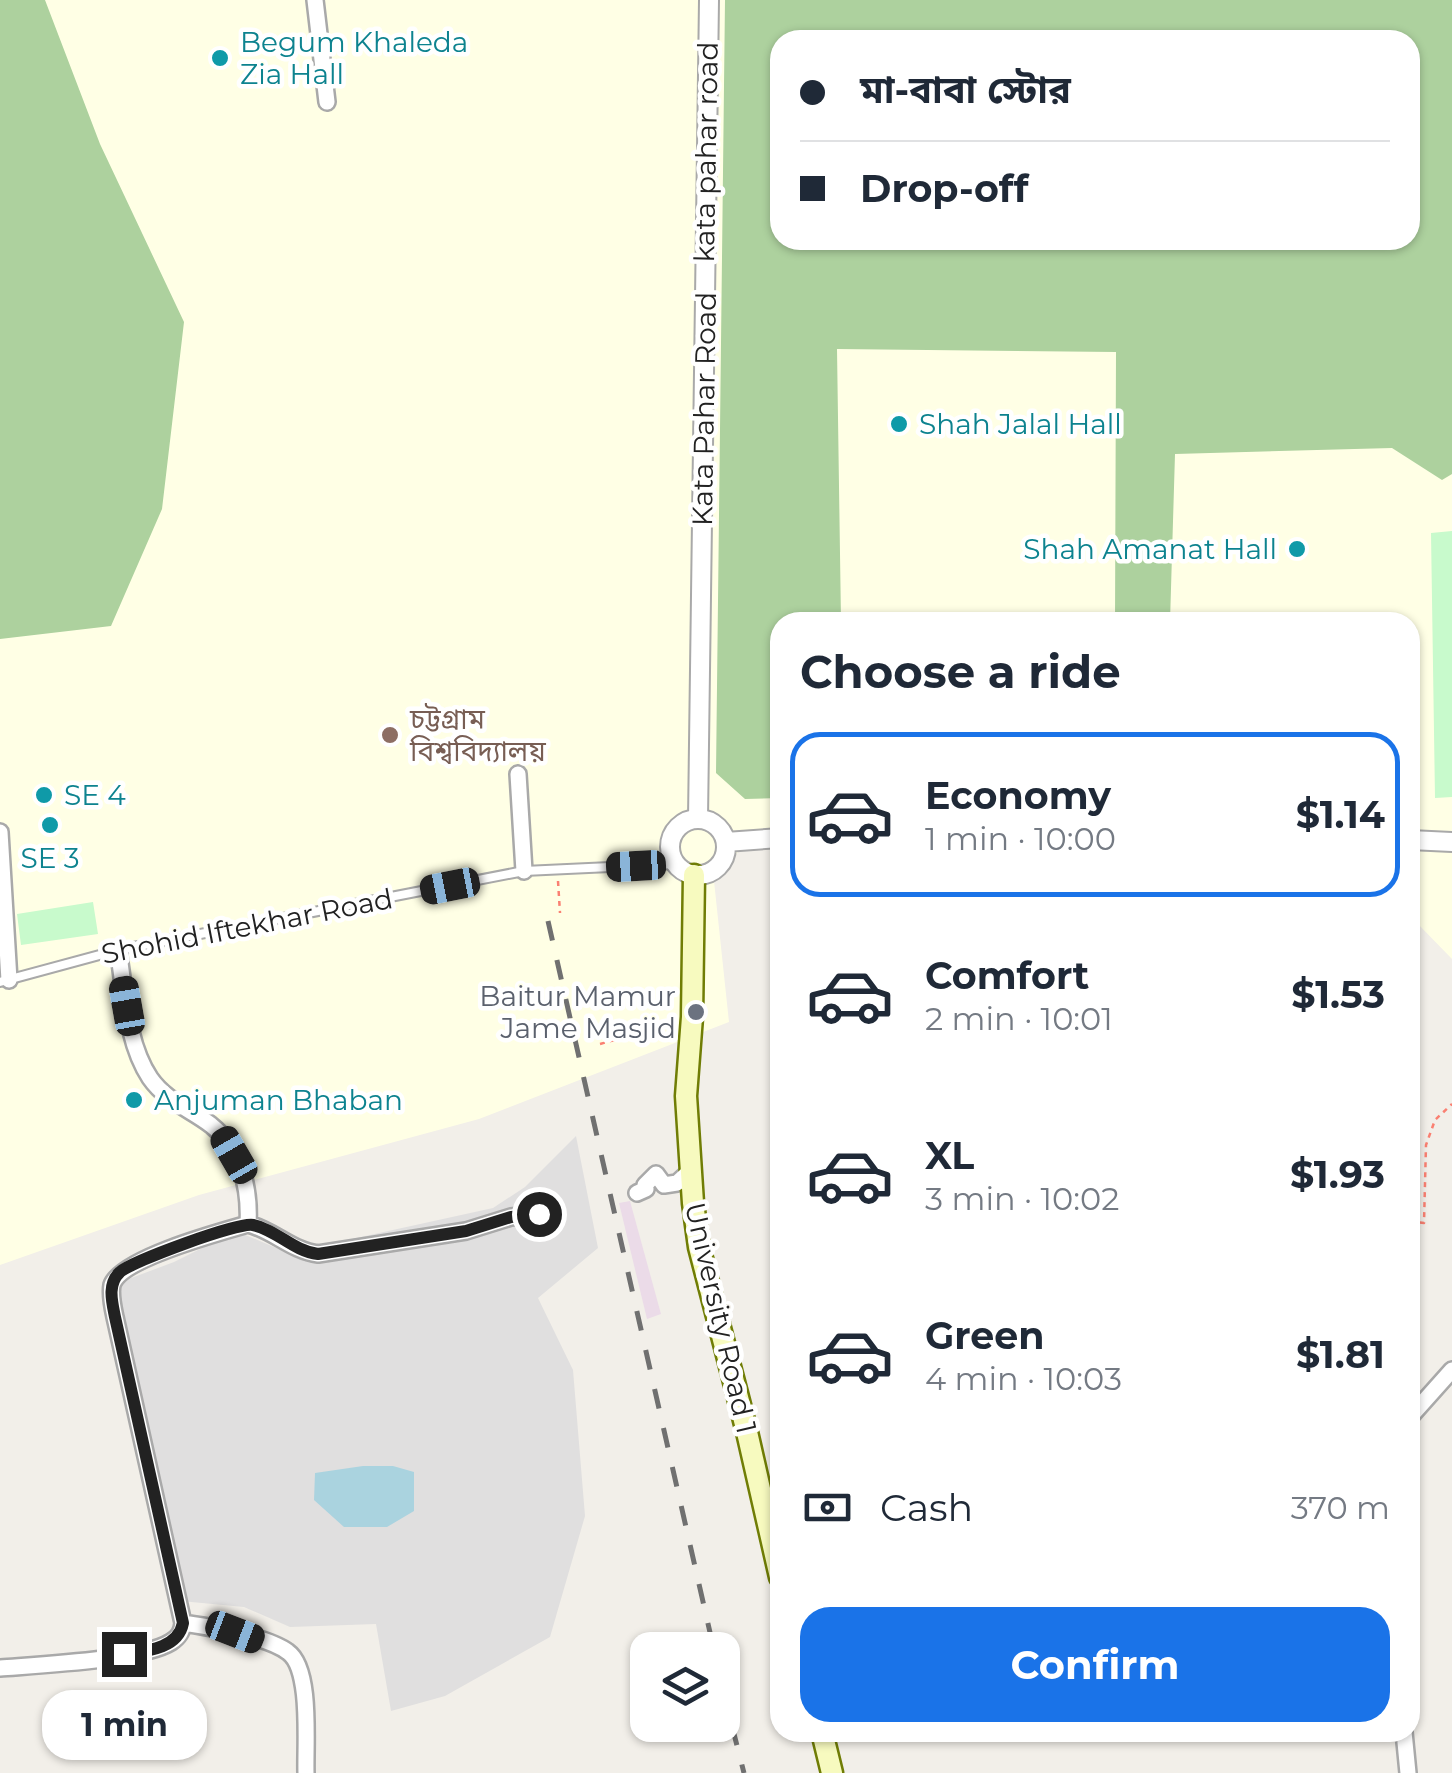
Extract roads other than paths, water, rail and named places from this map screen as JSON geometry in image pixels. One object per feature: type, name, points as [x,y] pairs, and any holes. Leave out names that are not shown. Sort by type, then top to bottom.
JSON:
[{"type":"main road","name":"University Road 1","points":[[694,875],[692,1017],[686,1096],[690,1171],[699,1247],[770,1534]]},
{"type":"main road","points":[[824,1742],[832,1773]]},
{"type":"street","points":[[315,0],[328,102]]},
{"type":"street","name":"kata pahar road","points":[[698,785],[709,0]]},
{"type":"street","name":"Kata Pahar Road","points":[[698,819],[709,0]]},
{"type":"street","points":[[518,774],[524,871]]},
{"type":"street","points":[[698,819],[719,828],[726,842],[719,867],[703,875],[694,875],[671,856],[671,838],[682,824],[698,819]]},
{"type":"street","points":[[0,832],[4,981]]},
{"type":"street","points":[[726,842],[770,839]]},
{"type":"street","points":[[1420,840],[1452,842]]},
{"type":"street","points":[[118,950],[132,1034],[148,1074],[164,1096],[224,1137],[246,1180],[248,1224]]},
{"type":"street","points":[[636,1194],[656,1174],[664,1185],[677,1183],[690,1171]]},
{"type":"street","points":[[0,1668],[152,1650],[170,1643],[181,1633],[183,1623],[115,1317],[112,1286],[119,1273],[248,1224],[318,1254],[466,1231],[511,1217],[539,1214]]},
{"type":"street","points":[[1420,1406],[1452,1370]]},
{"type":"street","points":[[183,1623],[235,1632],[289,1652],[298,1665],[304,1689],[306,1773]]},
{"type":"street","points":[[1405,1742],[1408,1773]]},
{"type":"lane","name":"Shohid Iftekhar Road","points":[[4,981],[118,950],[524,871],[676,864]]},
{"type":"water","points":[[393,1466],[414,1472],[414,1511],[387,1527],[344,1527],[314,1500],[315,1473]]},
{"type":"railway","points":[[548,921],[710,1632]]},
{"type":"railway","points":[[736,1742],[744,1773]]},
{"type":"place","name":"Begum Khaleda Zia Hall","points":[[220,58]]},
{"type":"place","name":"Shah Jalal Hall","points":[[899,424]]},
{"type":"place","name":"Shah Amanat Hall","points":[[1297,549]]},
{"type":"place","name":"চট্টগ্রাম বিশ্ববিদ্যালয়","points":[[390,735]]},
{"type":"place","name":"SE 4","points":[[44,795]]},
{"type":"place","name":"SE 3","points":[[50,825]]},
{"type":"place","name":"Baitur Mamur Jame Masjid","points":[[696,1012]]},
{"type":"place","name":"Anjuman Bhaban","points":[[134,1100]]}]
